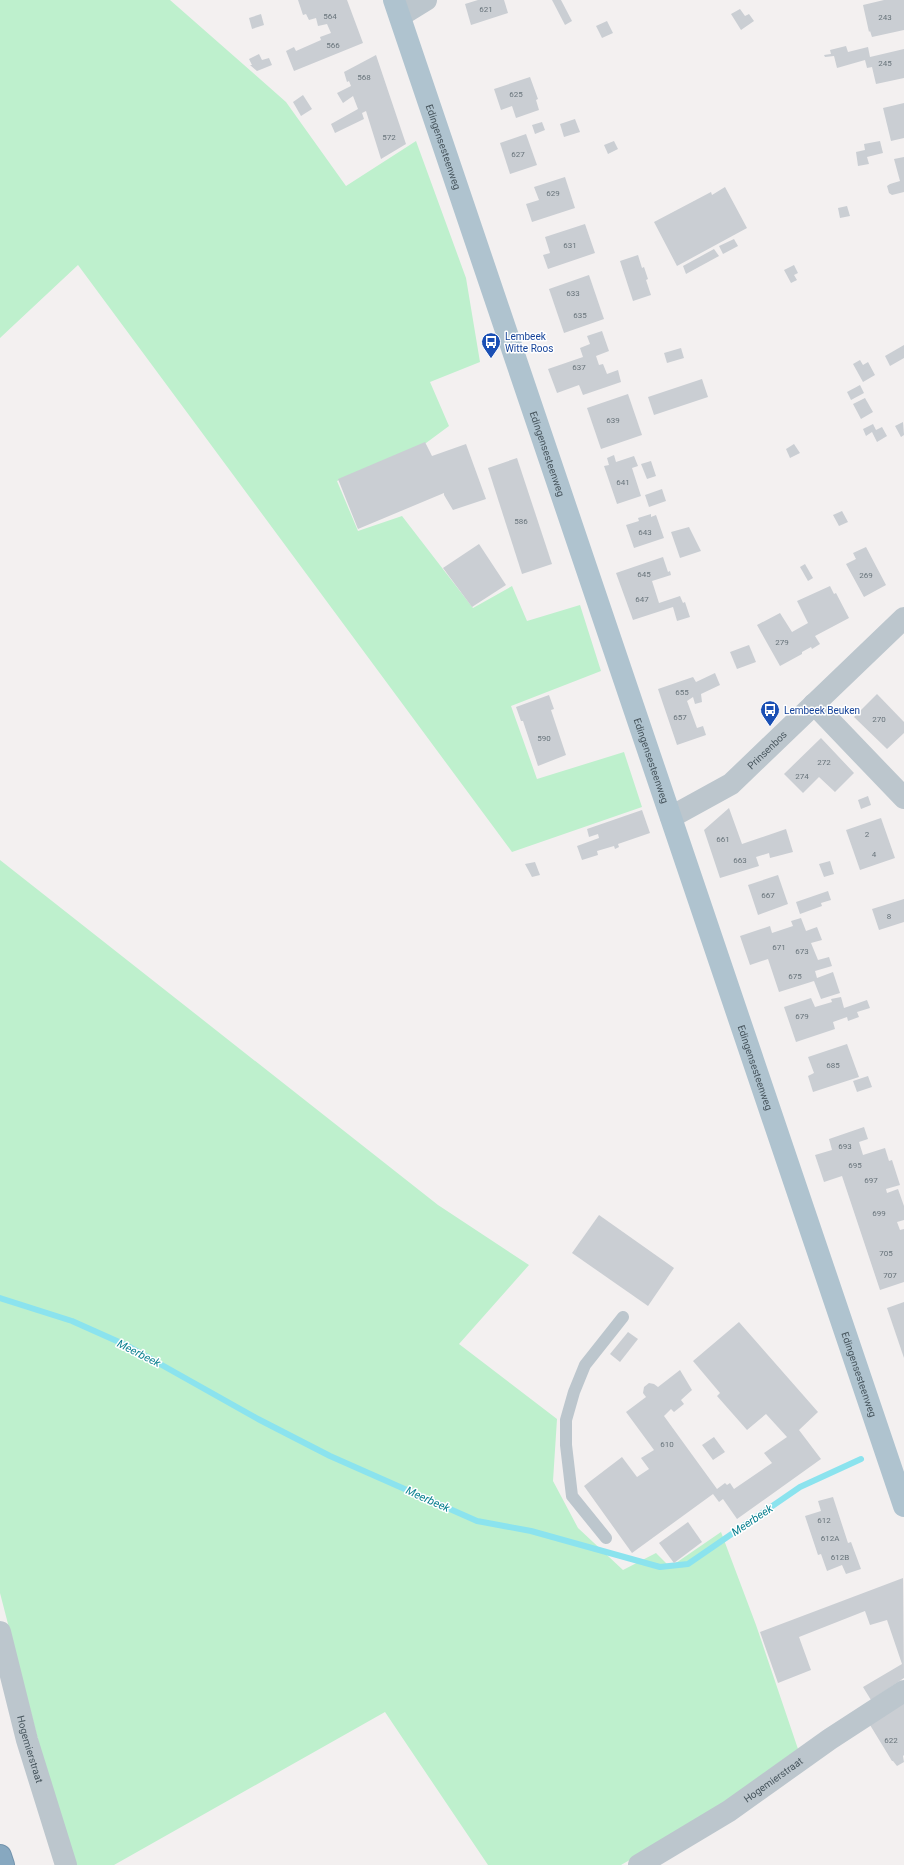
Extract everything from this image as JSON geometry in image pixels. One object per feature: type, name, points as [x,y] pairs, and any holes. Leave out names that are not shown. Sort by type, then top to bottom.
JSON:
[{"type":"highway","points":[[0,1856],[3,1865]]},
{"type":"main road","name":"Edingensesteenweg","points":[[397,8],[904,1506]]},
{"type":"street","name":"Edingensesteenweg","points":[[397,8],[426,0]]},
{"type":"street","name":"Prinsenbos","points":[[671,817],[732,784],[904,618]]},
{"type":"street","points":[[814,704],[904,798]]},
{"type":"street","name":"Hogemierstraat","points":[[0,1632],[27,1740],[66,1865]]},
{"type":"street","name":"Hogemierstraat","points":[[639,1865],[729,1811],[830,1739],[904,1691]]},
{"type":"lane","points":[[606,1538],[572,1496],[566,1445],[566,1420],[584,1365],[623,1317]]},
{"type":"green space","points":[[0,0],[170,0],[286,102],[346,186],[416,141],[466,278],[480,362],[430,382],[449,426],[426,443],[337,481],[358,531],[402,516],[473,608],[512,586],[527,621],[580,605],[601,671],[511,706],[537,779],[624,752],[642,807],[512,852],[78,265],[0,338]]},
{"type":"green space","points":[[0,860],[438,1205],[529,1265],[459,1344],[557,1419],[553,1481],[578,1528],[623,1570],[656,1553],[670,1567],[721,1532],[756,1625],[798,1749],[724,1806],[621,1865],[488,1865],[385,1712],[114,1865],[75,1865],[45,1767],[0,1593]]},
{"type":"building","points":[[298,0],[347,0],[363,43],[294,71],[286,51],[294,47],[296,51],[321,40],[320,37],[331,33],[327,24],[318,26],[316,18],[309,20],[306,14],[303,15]]},
{"type":"building","points":[[478,0],[504,0],[508,13],[471,25],[465,4]]},
{"type":"building","points":[[552,0],[561,0],[572,21],[565,25]]},
{"type":"building","points":[[884,0],[904,0],[904,30],[872,37],[870,31],[869,32],[863,5]]},
{"type":"building","points":[[740,9],[745,16],[749,14],[754,21],[741,30],[731,14]]},
{"type":"building","points":[[261,14],[264,25],[252,29],[249,18]]},
{"type":"building","points":[[607,21],[613,33],[602,38],[596,26]]},
{"type":"building","points":[[846,46],[848,52],[868,47],[870,57],[904,49],[904,78],[876,84],[872,67],[867,68],[865,60],[837,68],[834,56],[825,57],[824,55],[831,54],[830,50]]},
{"type":"building","points":[[259,54],[262,60],[269,58],[272,65],[257,71],[250,65],[252,65],[249,59]]},
{"type":"building","points":[[376,55],[406,144],[381,159],[366,111],[362,113],[364,119],[335,133],[331,124],[358,109],[353,96],[343,103],[337,93],[351,86],[349,81],[347,82],[344,72]]},
{"type":"building","points":[[530,77],[538,99],[536,100],[539,110],[516,118],[512,106],[501,110],[494,89]]},
{"type":"building","points":[[303,95],[312,109],[301,116],[293,102]]},
{"type":"building","points":[[904,103],[904,138],[891,141],[883,108]]},
{"type":"building","points":[[575,119],[580,132],[564,137],[560,124]]},
{"type":"building","points":[[542,122],[545,130],[535,134],[532,125]]},
{"type":"building","points":[[526,134],[537,165],[510,174],[500,143]]},
{"type":"building","points":[[614,141],[618,149],[608,154],[604,145]]},
{"type":"building","points":[[880,141],[883,153],[867,157],[869,164],[858,166],[856,152],[865,150],[864,144]]},
{"type":"building","points":[[904,157],[904,192],[892,195],[889,193],[887,186],[900,181],[894,159]]},
{"type":"building","points":[[565,177],[575,208],[532,222],[526,204],[539,200],[534,187]]},
{"type":"building","points":[[725,187],[747,228],[677,266],[654,222],[711,192],[712,195]]},
{"type":"building","points":[[847,206],[850,216],[840,218],[838,208]]},
{"type":"building","points":[[585,224],[595,253],[548,269],[543,255],[550,253],[545,237]]},
{"type":"building","points":[[734,239],[738,246],[723,254],[719,246]]},
{"type":"building","points":[[714,249],[719,256],[686,274],[683,266]]},
{"type":"building","points":[[638,255],[642,268],[644,267],[648,279],[646,280],[651,295],[633,301],[620,261]]},
{"type":"building","points":[[794,265],[798,273],[794,275],[797,280],[791,283],[784,270]]},
{"type":"building","points":[[589,275],[604,319],[564,333],[549,289]]},
{"type":"building","points":[[602,331],[609,351],[596,356],[599,365],[603,364],[607,374],[618,370],[621,382],[583,395],[579,385],[557,393],[548,369],[583,357],[580,348],[590,344],[587,336]]},
{"type":"building","points":[[904,345],[904,358],[890,366],[885,356]]},
{"type":"building","points":[[681,348],[684,358],[667,363],[664,353]]},
{"type":"building","points":[[860,360],[863,365],[868,362],[875,375],[863,382],[853,364]]},
{"type":"building","points":[[702,379],[708,397],[654,415],[648,397]]},
{"type":"building","points":[[860,385],[864,393],[851,400],[847,392]]},
{"type":"building","points":[[628,394],[642,435],[601,449],[587,408]]},
{"type":"building","points":[[865,398],[873,412],[861,419],[853,404]]},
{"type":"building","points":[[903,422],[904,435],[901,437],[895,426]]},
{"type":"building","points":[[873,424],[876,430],[882,427],[887,436],[877,442],[872,432],[866,436],[863,429]]},
{"type":"building","points":[[425,442],[432,456],[466,444],[486,499],[453,510],[444,493],[358,529],[338,479]]},
{"type":"building","points":[[794,444],[800,453],[790,458],[786,449]]},
{"type":"building","points":[[614,455],[616,462],[634,456],[638,466],[632,468],[641,496],[617,504],[604,466],[609,465],[607,458]]},
{"type":"building","points":[[517,458],[552,564],[522,574],[488,468]]},
{"type":"building","points":[[651,461],[656,476],[647,479],[641,464]]},
{"type":"building","points":[[662,489],[666,501],[649,507],[645,495]]},
{"type":"building","points":[[842,511],[848,522],[839,526],[833,515]]},
{"type":"building","points":[[651,514],[651,517],[656,515],[664,538],[634,548],[626,525],[639,521],[638,518]]},
{"type":"building","points":[[689,527],[701,551],[680,558],[671,532]]},
{"type":"building","points":[[479,544],[506,585],[472,607],[443,568]]},
{"type":"building","points":[[866,547],[886,585],[864,597],[846,564],[856,559],[853,553]]},
{"type":"building","points":[[663,557],[668,572],[670,571],[671,575],[652,581],[659,603],[680,596],[683,603],[685,602],[690,617],[677,621],[673,607],[633,620],[616,573]]},
{"type":"building","points":[[805,564],[813,578],[808,581],[800,567]]},
{"type":"building","points":[[830,586],[834,594],[836,593],[849,618],[815,636],[820,644],[812,649],[811,647],[802,652],[802,654],[780,666],[757,625],[780,613],[792,632],[808,623],[797,601]]},
{"type":"building","points":[[749,645],[756,662],[737,669],[730,652]]},
{"type":"building","points":[[715,673],[720,685],[701,694],[702,702],[695,704],[693,697],[687,701],[697,728],[703,726],[706,735],[677,745],[658,689],[693,677],[696,682]]},
{"type":"building","points":[[877,694],[904,722],[904,733],[887,749],[854,717]]},
{"type":"building","points":[[549,695],[554,709],[551,710],[566,755],[538,766],[523,721],[521,721],[516,707]]},
{"type":"building","points":[[821,738],[854,773],[835,792],[819,777],[803,793],[784,774]]},
{"type":"building","points":[[868,796],[871,805],[861,809],[858,800]]},
{"type":"building","points":[[729,808],[742,844],[786,829],[793,852],[770,858],[769,853],[756,857],[759,866],[720,878],[704,830]]},
{"type":"building","points":[[642,810],[650,833],[618,844],[619,847],[615,849],[614,846],[597,851],[598,855],[582,860],[577,846],[599,838],[598,834],[589,837],[587,829]]},
{"type":"building","points":[[881,818],[895,858],[860,870],[846,830]]},
{"type":"building","points":[[830,861],[834,874],[824,877],[819,864]]},
{"type":"building","points":[[535,862],[540,875],[532,877],[525,864]]},
{"type":"building","points":[[778,875],[788,904],[758,915],[748,885]]},
{"type":"building","points":[[828,891],[831,900],[821,903],[822,906],[800,914],[796,902]]},
{"type":"building","points":[[904,899],[904,922],[879,930],[872,909]]},
{"type":"building","points":[[801,918],[806,931],[817,927],[822,940],[811,943],[818,960],[829,957],[832,966],[815,971],[817,978],[833,972],[840,993],[821,999],[814,981],[779,992],[768,959],[750,965],[740,936],[770,926],[772,933],[793,926],[791,921]]},
{"type":"building","points":[[841,997],[844,1008],[867,1000],[870,1008],[857,1012],[859,1017],[848,1021],[847,1017],[833,1022],[835,1029],[796,1042],[784,1007],[811,998],[815,1007],[832,1002],[831,999]]},
{"type":"building","points":[[847,1044],[859,1077],[813,1092],[808,1076],[814,1073],[808,1057]]},
{"type":"building","points":[[868,1076],[872,1087],[857,1092],[853,1081]]},
{"type":"building","points":[[864,1127],[868,1139],[859,1142],[863,1155],[885,1148],[889,1161],[892,1160],[900,1185],[886,1189],[887,1193],[898,1189],[904,1206],[904,1220],[897,1222],[900,1230],[904,1229],[904,1282],[880,1290],[842,1176],[824,1182],[815,1155],[832,1150],[829,1139]]},
{"type":"building","points":[[599,1215],[674,1268],[648,1306],[572,1253]]},
{"type":"building","points":[[904,1302],[904,1358],[887,1308]]},
{"type":"building","points":[[739,1322],[818,1412],[799,1430],[821,1459],[737,1519],[723,1499],[719,1502],[713,1494],[632,1553],[584,1486],[622,1457],[637,1477],[649,1469],[641,1458],[654,1450],[626,1412],[646,1397],[643,1393],[644,1387],[649,1383],[658,1387],[680,1370],[692,1390],[681,1400],[684,1404],[674,1412],[671,1409],[664,1416],[717,1489],[725,1483],[727,1485],[730,1483],[734,1489],[772,1463],[764,1453],[787,1437],[766,1414],[747,1430],[717,1396],[720,1393],[693,1361]]},
{"type":"building","points":[[628,1332],[638,1339],[620,1362],[610,1354]]},
{"type":"building","points":[[714,1437],[725,1452],[713,1460],[702,1445]]},
{"type":"building","points":[[833,1497],[848,1543],[851,1542],[861,1569],[846,1574],[842,1565],[827,1571],[821,1554],[818,1555],[805,1516],[821,1511],[818,1501]]},
{"type":"building","points":[[688,1522],[702,1542],[674,1563],[659,1543]]},
{"type":"building","points":[[903,1578],[904,1678],[871,1700],[863,1687],[902,1664],[887,1620],[870,1625],[865,1611],[799,1637],[811,1670],[778,1683],[760,1632]]},
{"type":"building","points":[[904,1703],[904,1762],[897,1766],[892,1761],[870,1725]]},
{"type":"waterway","name":"Meerbeek","points":[[0,1298],[72,1321],[128,1346],[258,1419],[330,1456],[477,1521],[531,1531],[660,1567],[688,1564],[800,1487],[861,1459]]},
{"type":"place","name":"Lembeek Witte Roos","points":[[491,359]]},
{"type":"place","name":"Lembeek Beuken","points":[[770,727]]}]
